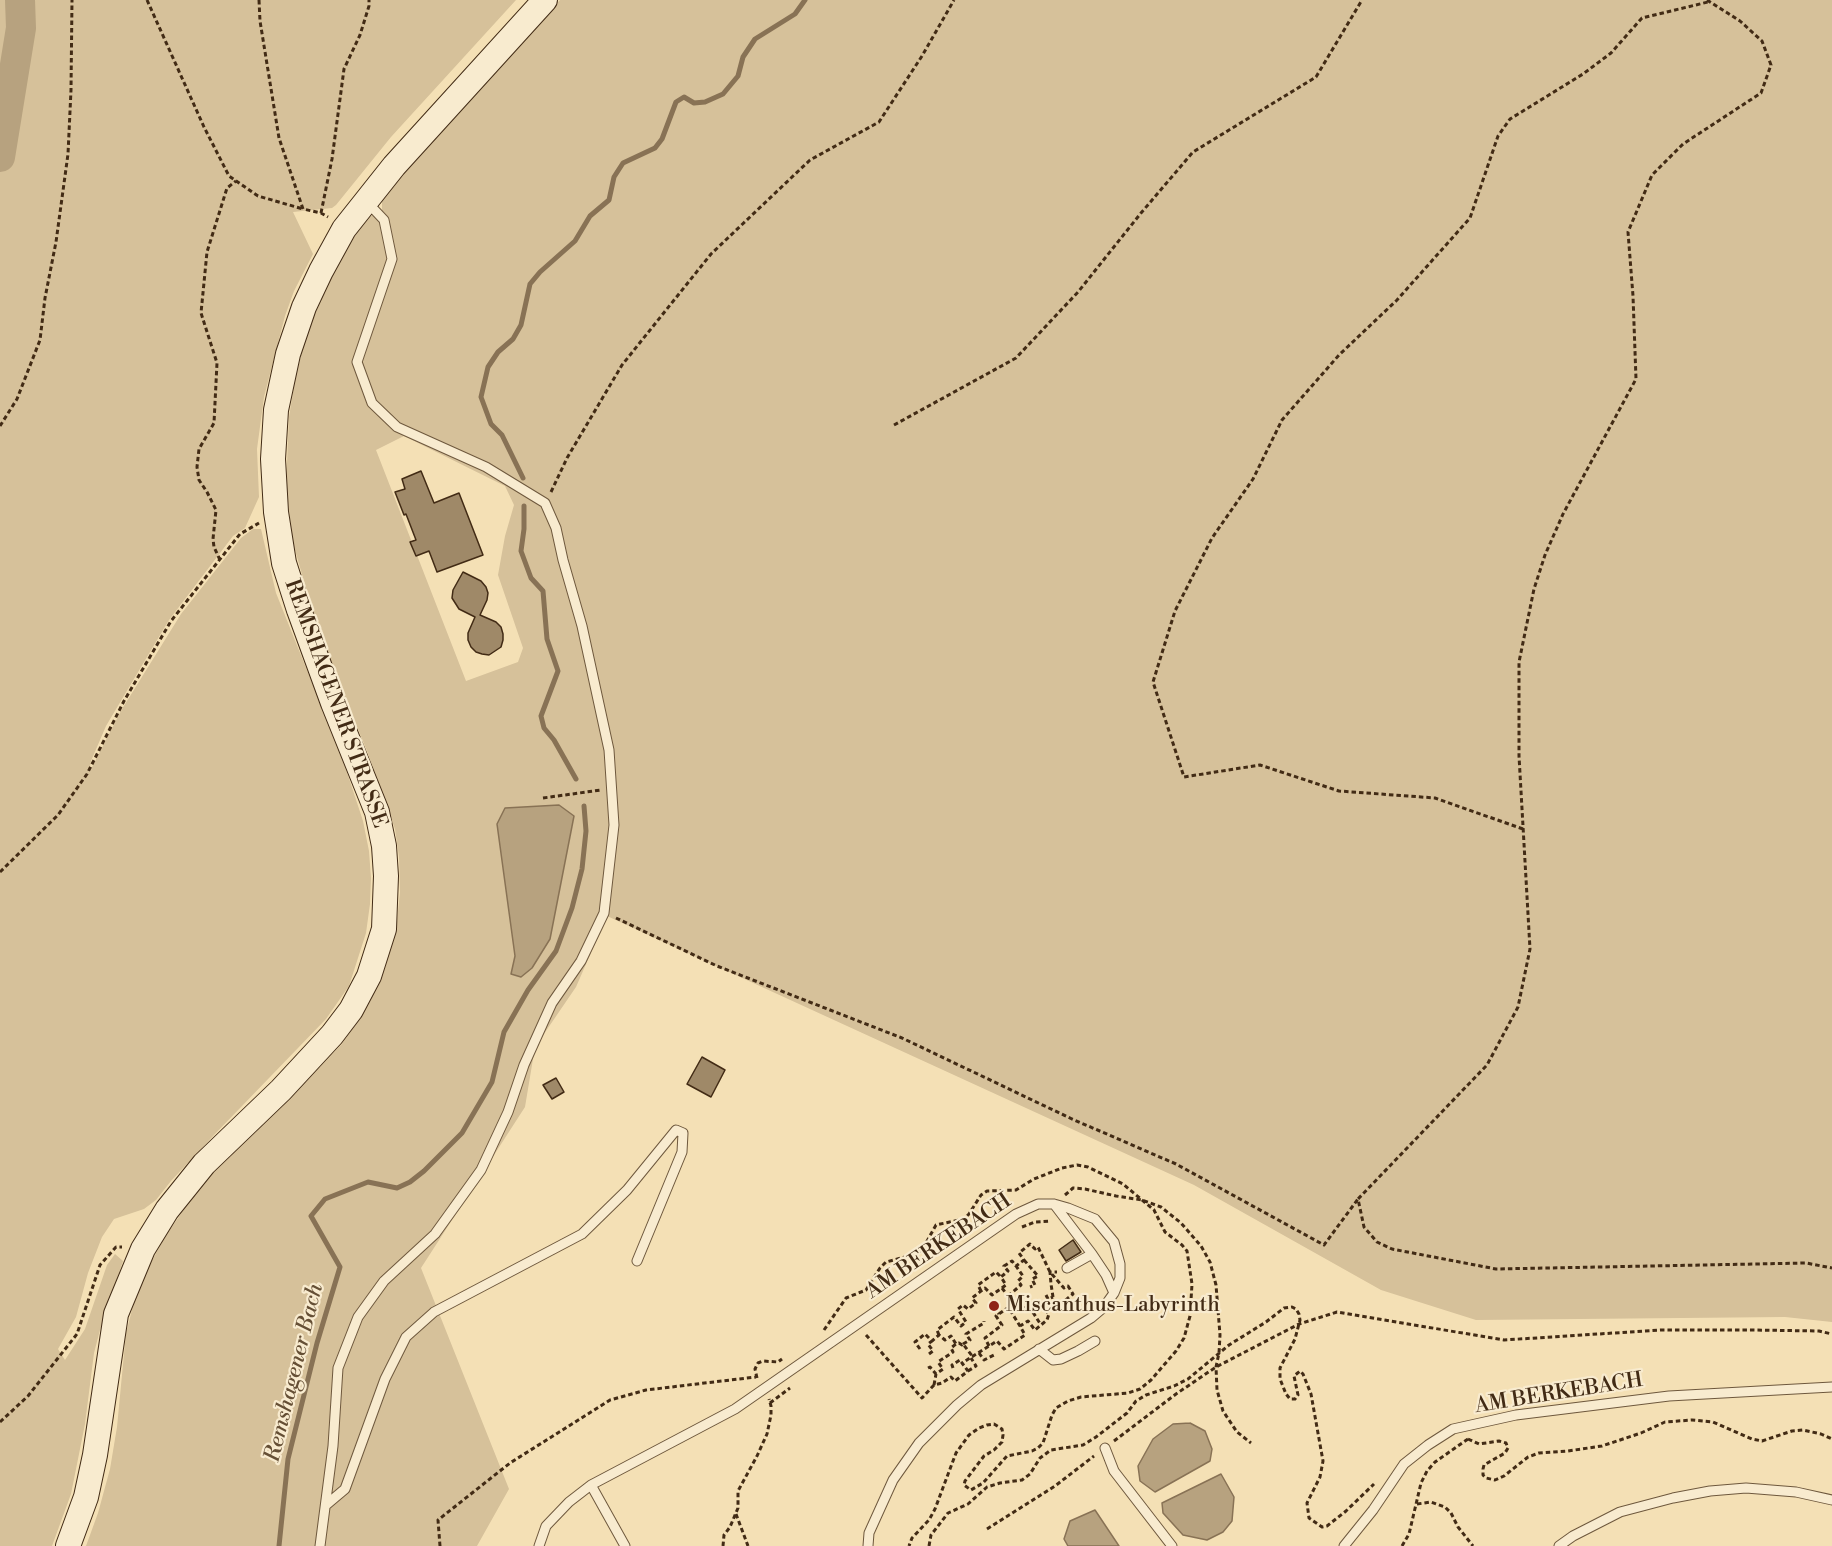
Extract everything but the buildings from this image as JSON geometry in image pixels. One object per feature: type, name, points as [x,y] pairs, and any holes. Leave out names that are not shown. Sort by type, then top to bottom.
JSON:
[{"type":"main road","name":"REMSHAGENER STRASSE","points":[[68,1546],[86,1497],[95,1455],[116,1314],[143,1248],[167,1210],[204,1164],[281,1090],[332,1035],[351,1010],[369,976],[384,929],[386,876],[384,846],[377,812],[333,703],[284,563],[276,512],[273,459],[276,410],[288,354],[304,307],[321,271],[344,229],[365,200],[545,0]]},
{"type":"lane","points":[[321,1546],[338,1368],[358,1317],[384,1281],[435,1234],[481,1170],[508,1112],[524,1065],[552,1003],[581,961],[604,913],[614,825],[609,750],[582,626],[556,528],[545,503],[486,467],[397,427],[372,403],[357,362],[392,259],[384,220],[365,200]]},
{"type":"lane","points":[[326,1505],[345,1489],[385,1379],[406,1337],[434,1312],[582,1234],[627,1190],[676,1130],[683,1133],[682,1152],[637,1261]]},
{"type":"lane","name":"AM BERKEBACH","points":[[539,1546],[546,1526],[569,1502],[591,1485],[735,1409],[1004,1221],[1027,1208],[1038,1204],[1054,1204],[1095,1219],[1114,1242],[1120,1264],[1120,1278],[1114,1293]]},
{"type":"lane","points":[[868,1546],[869,1533],[893,1480],[919,1443],[981,1385],[1091,1318],[1114,1293],[1106,1275],[1092,1254],[1054,1204]]},
{"type":"lane","points":[[1067,1269],[1092,1254]]},
{"type":"lane","points":[[1039,1349],[1053,1360],[1061,1359],[1095,1341]]},
{"type":"lane","name":"AM BERKEBACH","points":[[1344,1546],[1404,1464],[1453,1429],[1516,1414],[1669,1396],[1832,1387]]},
{"type":"lane","points":[[1105,1448],[1114,1471],[1172,1546]]},
{"type":"lane","points":[[591,1485],[625,1546]]},
{"type":"lane","points":[[1559,1546],[1573,1536],[1620,1512],[1672,1498],[1710,1491],[1746,1488],[1796,1492],[1832,1500]]},
{"type":"path","points":[[0,426],[17,399],[40,340],[68,154],[72,0]]},
{"type":"path","points":[[147,0],[204,128],[230,176],[258,196],[321,213],[344,229]]},
{"type":"path","points":[[259,0],[260,21],[279,138],[303,209]]},
{"type":"path","points":[[321,213],[332,159],[344,69],[360,35],[369,0]]},
{"type":"path","points":[[545,503],[567,458],[622,365],[711,254],[810,160],[879,122],[922,56],[954,0]]},
{"type":"path","points":[[894,425],[1016,358],[1078,292],[1193,152],[1316,77],[1362,0]]},
{"type":"path","points":[[604,913],[717,966],[902,1038],[1072,1119],[1176,1164],[1324,1245],[1359,1199],[1487,1065],[1518,1007],[1530,949],[1519,756],[1519,662],[1534,589],[1545,555],[1563,514],[1636,380],[1628,232],[1652,175],[1683,144],[1761,93],[1771,65],[1762,41],[1740,21],[1707,1],[1642,18],[1611,53],[1583,74],[1510,118],[1498,136],[1470,218],[1397,300],[1339,355],[1282,420],[1253,479],[1212,538],[1175,611],[1153,682],[1184,777],[1260,765],[1339,791],[1435,798],[1523,829]]},
{"type":"path","points":[[220,560],[213,539],[216,510],[199,480],[197,467],[199,449],[214,423],[217,363],[201,313],[207,252],[227,188],[236,181]]},
{"type":"path","points":[[0,872],[58,815],[87,774],[123,701],[171,621],[240,534],[276,512]]},
{"type":"path","points":[[543,798],[613,788]]},
{"type":"path","points":[[822,1332],[846,1298],[866,1290],[879,1268],[886,1262],[916,1254],[922,1250],[936,1225],[963,1219],[969,1214],[981,1194],[987,1191],[1016,1190],[1034,1179],[1062,1168],[1077,1165],[1088,1167],[1124,1184],[1154,1210],[1165,1232],[1187,1251],[1192,1284],[1191,1316],[1184,1338],[1176,1351],[1151,1380],[1140,1389],[1128,1393],[1080,1397],[1056,1407],[1038,1448],[1032,1452],[1006,1456],[983,1483],[971,1490],[964,1485],[965,1481],[984,1456],[1002,1442],[1003,1435],[1002,1429],[994,1424],[979,1428],[969,1436],[956,1453],[935,1509],[929,1520],[912,1538],[909,1546]]},
{"type":"path","points":[[1054,1204],[1073,1188],[1142,1200],[1161,1207],[1181,1223],[1201,1246],[1210,1262],[1216,1285],[1220,1353],[1216,1367],[1216,1390],[1223,1411],[1238,1432],[1251,1443]]},
{"type":"path","points":[[1359,1199],[1364,1227],[1377,1242],[1392,1249],[1496,1269],[1806,1263],[1832,1268]]},
{"type":"path","points":[[1015,1231],[1035,1222],[1051,1221],[1063,1229],[1069,1239],[1078,1235]]},
{"type":"path","points":[[1030,1287],[1035,1285],[1032,1279],[1038,1276],[1019,1253],[1030,1244],[1035,1249],[1038,1247],[1050,1272],[1064,1288],[1068,1286],[1073,1294],[1062,1303],[1060,1309]]},
{"type":"path","points":[[0,1422],[28,1396],[77,1334],[100,1265],[116,1247],[143,1248]]},
{"type":"path","points":[[1016,1266],[1024,1260]]},
{"type":"path","points":[[1000,1277],[1008,1271],[1005,1266],[1012,1261],[1023,1276],[1018,1281],[1021,1286],[1007,1297],[1002,1288]]},
{"type":"path","points":[[1050,1272],[1067,1269]]},
{"type":"path","points":[[972,1330],[958,1309],[963,1305],[968,1309],[976,1303],[972,1298],[985,1288],[992,1295],[1006,1285],[996,1272],[978,1285],[981,1291]]},
{"type":"path","points":[[1050,1272],[1053,1297],[1060,1309]]},
{"type":"path","points":[[1046,1295],[1048,1299],[1053,1297]]},
{"type":"path","points":[[996,1302],[992,1305],[999,1314]]},
{"type":"path","points":[[989,1346],[985,1338],[1002,1325],[996,1316],[1020,1305],[1023,1309],[1034,1302],[1038,1307],[1041,1304]]},
{"type":"path","points":[[1029,1306],[1041,1325]]},
{"type":"path","points":[[929,1546],[931,1535],[948,1513],[968,1504],[987,1487],[1022,1480],[1030,1474],[1040,1458],[1051,1450],[1083,1445],[1112,1426],[1127,1413],[1136,1401],[1188,1378],[1252,1329],[1266,1322],[1284,1308],[1292,1306],[1299,1314],[1299,1324],[1295,1339],[1280,1368],[1280,1379],[1290,1400],[1295,1399],[1298,1395],[1294,1376],[1300,1371],[1303,1374],[1311,1394],[1323,1461],[1320,1477],[1307,1503],[1309,1518],[1322,1527],[1327,1526],[1346,1511],[1379,1478]]},
{"type":"path","points":[[962,1363],[997,1341],[1004,1349],[1025,1335],[1010,1309]]},
{"type":"path","points":[[1020,1326],[1028,1321],[1035,1330],[1047,1320],[1049,1314],[1047,1312],[1050,1309],[1057,1311],[1060,1309]]},
{"type":"path","points":[[987,1529],[1055,1486],[1176,1394],[1216,1367],[1299,1324],[1337,1312],[1504,1340],[1660,1330],[1819,1331],[1832,1334]]},
{"type":"path","points":[[966,1322],[961,1326],[954,1317],[937,1330],[945,1340],[951,1336],[957,1344],[962,1345],[970,1340],[966,1334],[984,1321]]},
{"type":"path","points":[[870,1332],[866,1335],[922,1398],[934,1385],[936,1374],[943,1369],[938,1362],[954,1352],[951,1348],[957,1344]]},
{"type":"path","points":[[920,1348],[915,1342],[925,1334],[932,1341]]},
{"type":"path","points":[[929,1354],[933,1351],[928,1344],[939,1335]]},
{"type":"path","points":[[934,1385],[951,1377],[955,1381],[976,1366],[963,1344]]},
{"type":"path","points":[[979,1353],[984,1360],[994,1355]]},
{"type":"path","points":[[723,1546],[724,1535],[736,1515],[739,1503],[738,1491],[767,1434],[771,1415],[770,1403],[756,1377],[755,1369],[763,1360],[778,1362],[790,1354]]},
{"type":"path","points":[[953,1368],[952,1365],[960,1360],[968,1371]]},
{"type":"path","points":[[928,1368],[930,1367],[936,1374]]},
{"type":"path","points":[[441,1546],[438,1520],[510,1463],[610,1400],[646,1390],[756,1377]]},
{"type":"path","points":[[770,1403],[794,1385]]},
{"type":"path","points":[[1453,1429],[1479,1444],[1499,1441],[1506,1443],[1509,1448],[1505,1453],[1484,1465],[1483,1475],[1496,1480],[1528,1457],[1539,1453],[1602,1446],[1665,1422],[1692,1420],[1713,1422],[1762,1441],[1792,1431],[1803,1430],[1832,1439]]},
{"type":"path","points":[[1402,1546],[1409,1534],[1421,1483],[1427,1471],[1435,1462],[1468,1439]]},
{"type":"path","points":[[1417,1504],[1431,1502],[1445,1507],[1473,1546]]},
{"type":"path","points":[[736,1515],[748,1546]]},
{"type":"shaded area","points":[[0,0],[516,0],[391,137],[336,205],[332,208],[293,212],[313,254],[294,291],[285,316],[264,397],[257,449],[259,497],[245,528],[233,536],[169,620],[106,726],[91,761],[89,773],[122,709],[181,614],[241,538],[253,529],[261,529],[276,593],[343,760],[363,821],[371,878],[366,933],[349,986],[326,1019],[214,1135],[156,1200],[144,1209],[114,1219],[102,1237],[88,1273],[76,1317],[58,1349],[65,1360],[85,1329],[107,1265],[115,1254],[123,1261],[94,1353],[85,1424],[71,1494],[52,1546],[0,1546]]},
{"type":"shaded area","points":[[560,0],[1832,0],[1832,1322],[1785,1317],[1476,1320],[1381,1290],[1194,1185],[607,916],[576,987],[535,1047],[525,1107],[421,1268],[509,1489],[477,1546],[86,1546],[110,1469],[117,1427],[126,1333],[133,1306],[149,1266],[165,1237],[211,1175],[341,1045],[362,1016],[385,968],[397,922],[400,892],[395,829],[367,751],[325,649],[312,609],[293,543],[286,485],[289,417],[307,331],[335,270],[356,234],[371,216],[378,215],[382,211],[382,199],[411,163]],"holes":[[[404,436],[505,486],[514,505],[505,536],[498,575],[523,648],[518,662],[466,681],[376,450]],[[574,817],[550,939],[511,974],[515,956]]]},
{"type":"shaded area","points":[[559,805],[574,816],[550,939],[532,968],[521,977],[511,974],[515,956],[497,824],[505,808]]},
{"type":"shaded area","points":[[1190,1423],[1205,1431],[1212,1449],[1210,1461],[1155,1492],[1140,1481],[1138,1466],[1153,1439],[1173,1424]]},
{"type":"shaded area","points":[[1221,1474],[1234,1497],[1232,1521],[1223,1532],[1207,1540],[1183,1535],[1163,1513],[1162,1503]]},
{"type":"shaded area","points":[[1095,1510],[1119,1546],[1068,1546],[1064,1539],[1070,1521]]},
{"type":"waterway","points":[[0,157],[21,28],[20,0]]},
{"type":"waterway","name":"Remshagener Bach","points":[[523,478],[502,435],[491,424],[481,397],[488,367],[498,352],[513,339],[521,325],[530,284],[575,241],[590,216],[609,200],[614,177],[623,163],[655,148],[662,139],[676,102],[684,97],[694,103],[705,102],[723,94],[738,76],[743,57],[755,39],[795,14],[805,0]]},
{"type":"waterway","name":"Remshagener Bach","points":[[524,506],[521,551],[531,578],[543,591],[547,639],[558,671],[541,716],[544,728],[554,740],[576,779]]},
{"type":"waterway","name":"Remshagener Bach","points":[[279,1546],[288,1459],[317,1343],[340,1267],[311,1216],[325,1199],[368,1182],[397,1188],[410,1182],[462,1133],[492,1082],[504,1032],[528,990],[556,951],[572,908],[582,869],[586,831],[584,806]]},
{"type":"place","name":"Miscanthus-Labyrinth","points":[[994,1306]]}]
